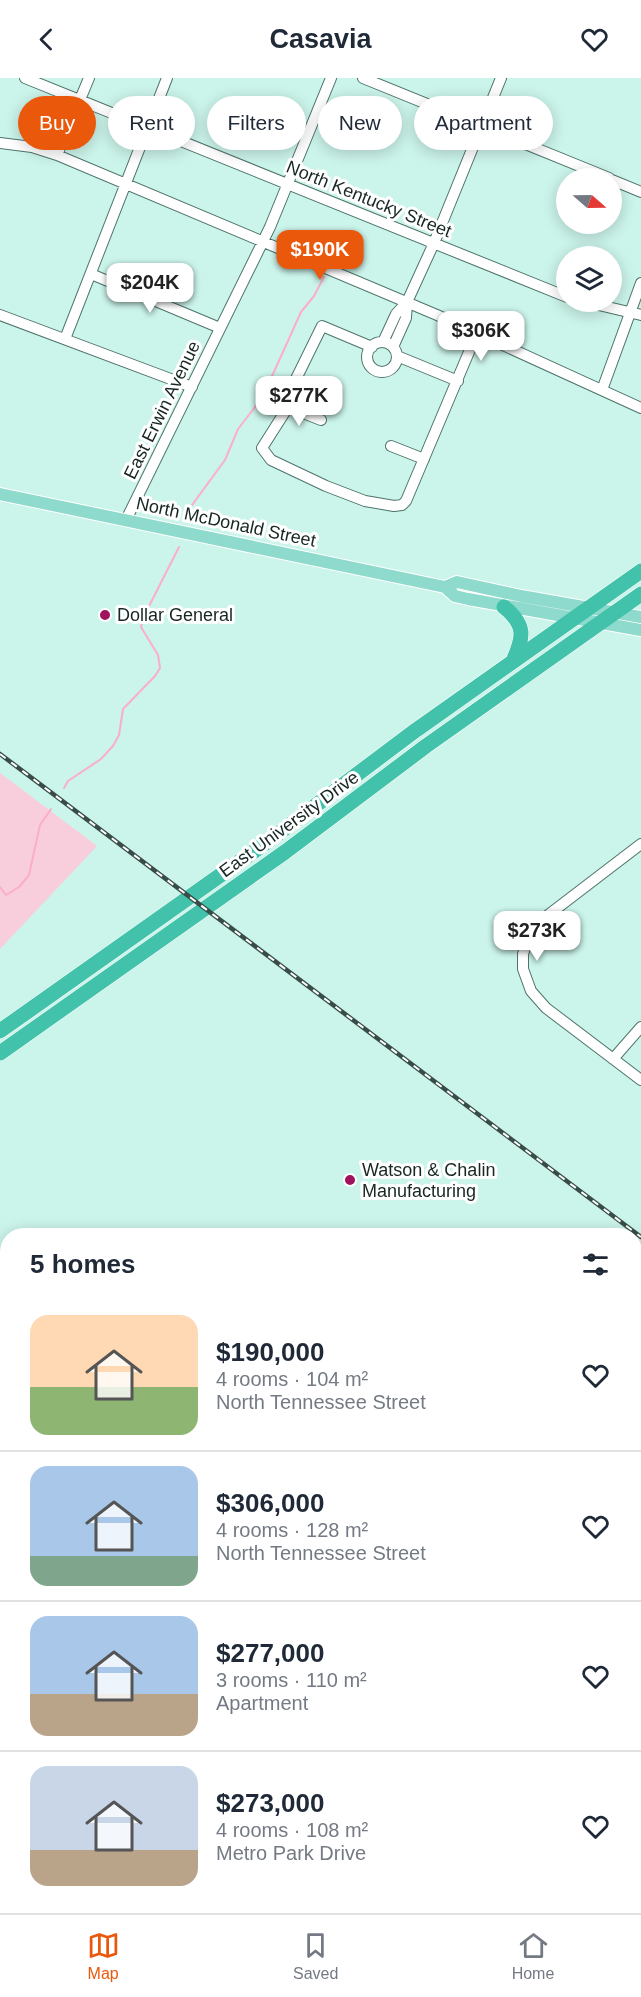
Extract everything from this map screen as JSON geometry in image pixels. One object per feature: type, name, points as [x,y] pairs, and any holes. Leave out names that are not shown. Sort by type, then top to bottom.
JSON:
[{"type":"highway","name":"East University Drive","points":[[0,1030],[263,845],[416,730],[641,571]]},
{"type":"highway","name":"East University Drive","points":[[0,1053],[277,858],[426,746],[641,594]]},
{"type":"highway","points":[[504,607],[514,616],[522,633],[521,643],[512,662]]},
{"type":"highway","points":[[416,730],[426,746]]},
{"type":"highway","points":[[29,1010],[40,1025]]},
{"type":"main road","name":"North McDonald Street","points":[[0,494],[445,587],[454,596],[504,607],[641,630]]},
{"type":"main road","name":"North McDonald Street","points":[[445,587],[457,582],[521,596],[641,616]]},
{"type":"street","name":"North Kentucky Street","points":[[25,78],[70,96]]},
{"type":"street","points":[[82,96],[89,78]]},
{"type":"street","points":[[161,96],[168,78]]},
{"type":"street","name":"East Erwin Avenue","points":[[126,520],[264,242],[331,78]]},
{"type":"street","points":[[363,78],[414,98]]},
{"type":"street","points":[[494,96],[501,78]]},
{"type":"street","name":"North Kentucky Street","points":[[195,146],[556,293]]},
{"type":"street","points":[[1,147],[32,147],[57,155],[407,302],[641,408]]},
{"type":"street","points":[[57,155],[59,150]]},
{"type":"street","points":[[65,339],[139,150]]},
{"type":"street","points":[[372,346],[368,360],[373,368],[382,371],[391,369],[394,365],[391,348],[406,318],[407,302],[472,150]]},
{"type":"street","points":[[541,150],[584,168]]},
{"type":"street","points":[[622,184],[641,192]]},
{"type":"street","points":[[92,274],[220,328]]},
{"type":"street","points":[[602,390],[635,314],[641,283]]},
{"type":"street","points":[[0,315],[192,387]]},
{"type":"street","points":[[458,381],[391,348],[372,346],[322,326],[293,385],[288,407],[262,448],[271,460],[326,486],[365,501],[394,506],[402,505],[406,501],[458,381],[477,333]]},
{"type":"street","points":[[288,407],[321,420]]},
{"type":"street","points":[[390,446],[424,459]]},
{"type":"street","points":[[641,844],[539,922],[527,939],[523,954],[525,977],[535,998],[641,1080]]},
{"type":"street","points":[[613,1059],[641,1027]]},
{"type":"shaded area","points":[[0,773],[97,846],[0,949]]},
{"type":"waterway","points":[[184,516],[225,460],[238,429],[255,407],[273,374],[301,312],[314,296],[324,277]]},
{"type":"waterway","points":[[64,788],[68,781],[101,759],[113,746],[119,735],[123,709],[160,668],[158,655],[141,627],[143,618],[179,547]]},
{"type":"waterway","points":[[0,887],[6,895],[19,887],[29,875],[40,825],[51,809]]},
{"type":"railway","points":[[0,754],[629,1228]]},
{"type":"place","name":"Dollar General","points":[[105,615]]},
{"type":"place","name":"Watson & Chalin Manufacturing","points":[[350,1180]]}]
